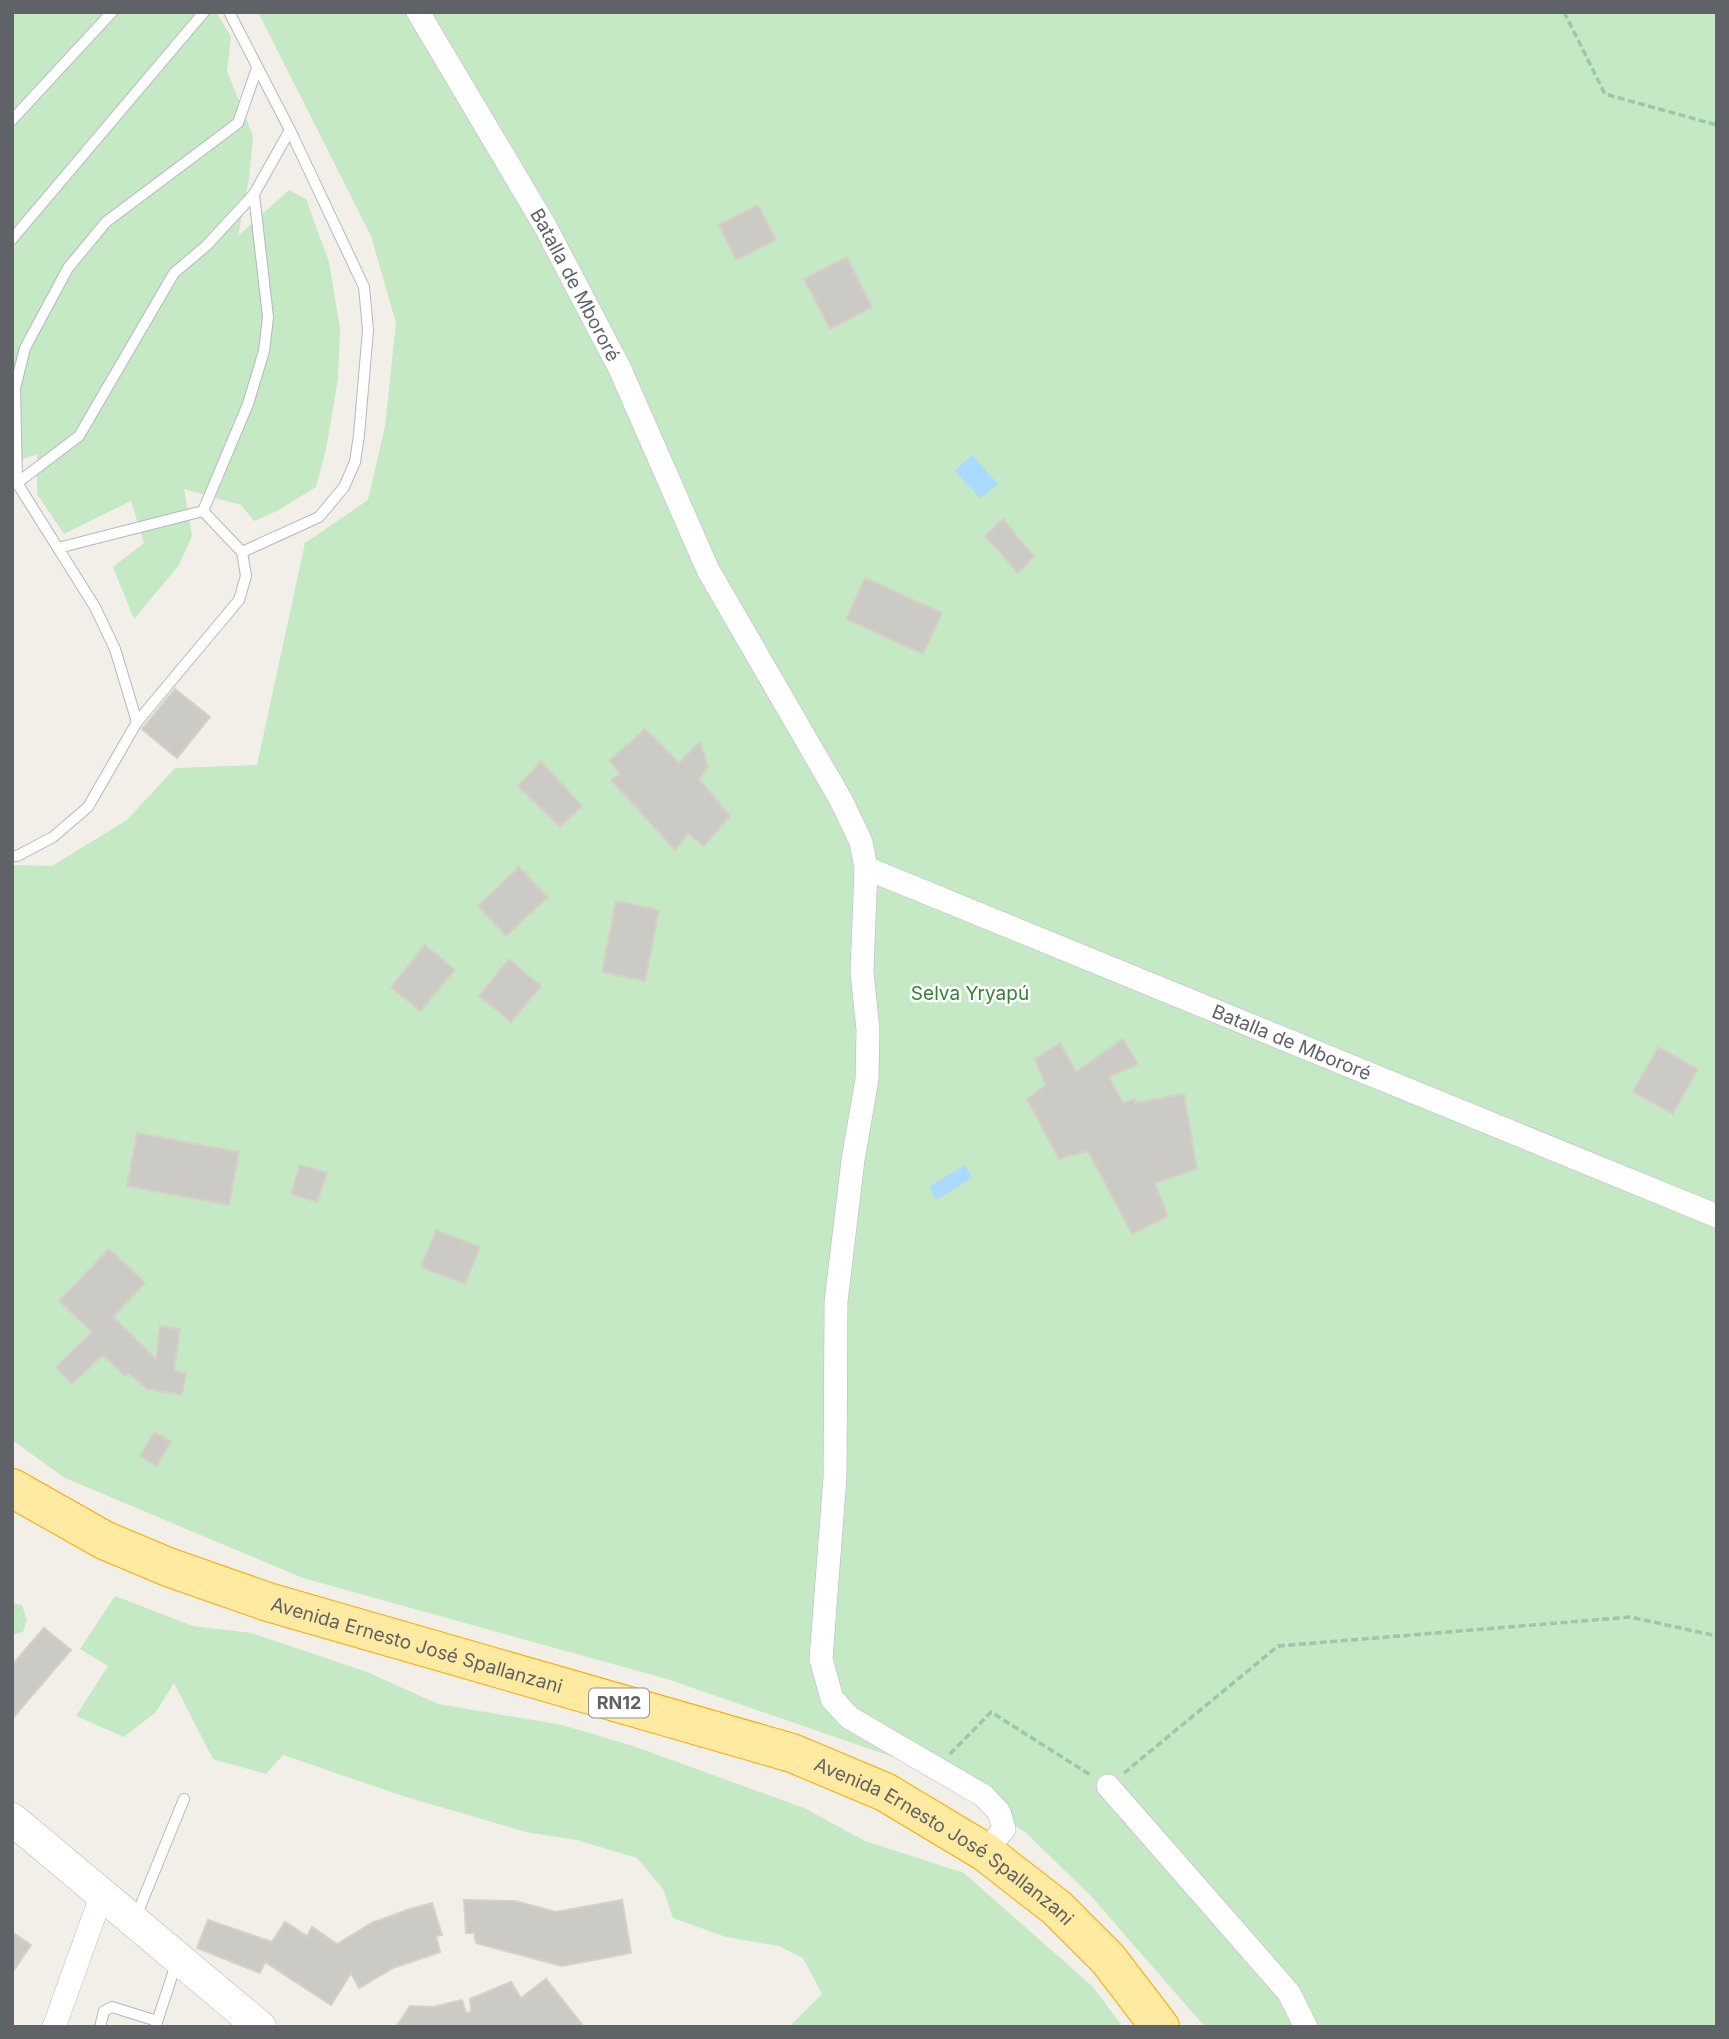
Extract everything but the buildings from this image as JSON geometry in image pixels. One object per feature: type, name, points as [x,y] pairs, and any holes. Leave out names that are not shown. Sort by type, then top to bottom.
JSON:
[{"type":"highway","name":"Avenida Ernesto José Spallanzani","points":[[12,1488],[104,1540],[168,1567],[243,1593],[792,1753],[885,1792],[985,1852],[1056,1908],[1108,1959],[1160,2027]]},
{"type":"main road","points":[[12,1819],[260,2027]]},
{"type":"street","name":"Batalla de Mbororé","points":[[418,12],[545,226],[613,357],[708,570],[841,800],[861,842],[866,868],[862,972],[868,1030],[867,1079],[853,1160],[836,1302],[835,1477],[821,1659],[832,1699],[850,1718],[985,1796],[999,1812],[1004,1829],[985,1852]]},
{"type":"street","name":"Batalla de Mbororé","points":[[866,868],[1717,1216]]},
{"type":"street","points":[[1108,1786],[1289,1993],[1306,2027]]},
{"type":"street","points":[[54,2027],[102,1895]]},
{"type":"lane","points":[[12,120],[112,12]]},
{"type":"lane","points":[[12,239],[204,12]]},
{"type":"lane","points":[[229,12],[290,130],[364,288],[368,330],[355,462],[344,487],[319,517],[242,552]]},
{"type":"lane","points":[[137,722],[115,649],[96,607],[15,484],[15,388],[25,348],[68,268],[106,222],[238,122],[257,68]]},
{"type":"lane","points":[[15,484],[79,436],[174,273],[207,245],[254,194],[290,130]]},
{"type":"lane","points":[[202,511],[248,404],[264,351],[268,317],[254,194]]},
{"type":"lane","points":[[58,548],[202,511]]},
{"type":"lane","points":[[12,856],[17,856],[53,837],[88,807],[137,722],[239,600],[246,576],[242,552],[202,511]]},
{"type":"lane","points":[[134,1922],[184,1799]]},
{"type":"lane","points":[[100,2027],[104,2011],[111,2007],[157,2024],[178,1958]]},
{"type":"path","points":[[1564,12],[1605,94],[1717,125]]},
{"type":"path","points":[[936,1769],[991,1712],[1108,1786],[1278,1646],[1630,1618],[1717,1636]]},
{"type":"green space","points":[[12,12],[216,12],[231,37],[227,71],[253,136],[249,179],[238,236],[289,190],[306,199],[329,262],[340,329],[338,379],[326,449],[316,487],[277,511],[254,521],[241,505],[184,489],[192,536],[179,565],[134,619],[113,567],[144,543],[131,501],[64,534],[37,494],[37,454],[12,464]]},
{"type":"green space","name":"Selva Yryapú","points":[[258,12],[1717,12],[1717,2027],[1205,2027],[1091,1896],[1025,1832],[922,1767],[667,1679],[303,1578],[65,1478],[12,1440],[12,865],[52,866],[127,820],[175,768],[257,765],[305,543],[368,500],[385,426],[396,323],[371,236]]},
{"type":"green space","points":[[115,1596],[193,1626],[251,1633],[367,1672],[438,1704],[562,1725],[633,1746],[804,1808],[865,1841],[964,1873],[1093,1987],[1123,2027],[789,2027],[822,1994],[803,1958],[779,1946],[726,1937],[673,1918],[663,1889],[637,1858],[577,1840],[526,1832],[403,1796],[283,1755],[266,1774],[213,1759],[174,1683],[156,1712],[124,1737],[76,1716],[108,1666],[80,1649]]},
{"type":"green space","points":[[12,1603],[22,1605],[27,1620],[23,1632],[12,1635]]},
{"type":"water","points":[[972,455],[998,484],[980,498],[955,471]]},
{"type":"water","points":[[965,1165],[972,1178],[936,1200],[929,1187]]}]
